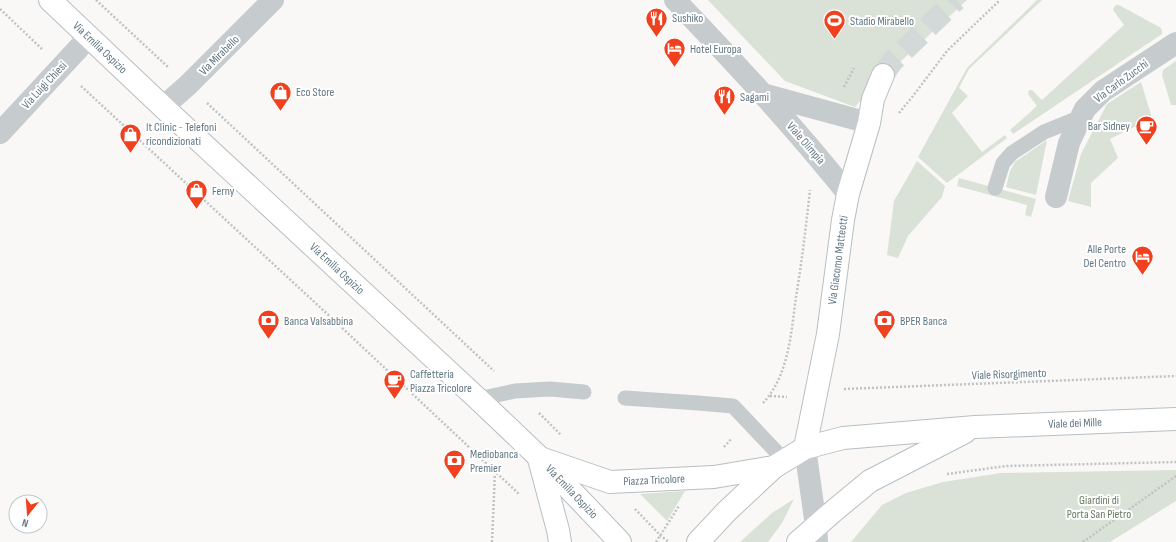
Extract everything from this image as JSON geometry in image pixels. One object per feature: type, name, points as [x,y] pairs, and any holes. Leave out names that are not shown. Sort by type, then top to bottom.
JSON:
[{"type":"main road","name":"Via Emilia Ospizio","points":[[50,0],[163,107],[478,399],[620,542]]},
{"type":"main road","name":"Via Giacomo Matteotti","points":[[805,448],[828,334],[843,220],[848,194],[869,123],[873,99],[883,75]]},
{"type":"main road","name":"Viale dei Mille","points":[[805,448],[844,438],[974,427],[1176,419]]},
{"type":"main road","name":"Viale dei Mille","points":[[816,534],[870,481],[974,427]]},
{"type":"main road","name":"Piazza Tricolore","points":[[698,542],[727,511],[779,464],[805,448]]},
{"type":"main road","name":"Piazza Tricolore","points":[[538,458],[610,482],[714,477],[779,464]]},
{"type":"main road","points":[[538,458],[560,542]]},
{"type":"main road","points":[[798,542],[816,534]]},
{"type":"street","name":"Via Mirabello","points":[[163,107],[188,86],[273,0]]},
{"type":"street","name":"Viale Olimpia","points":[[675,0],[763,94],[819,157],[848,194]]},
{"type":"street","name":"Via Luigi Chiesi","points":[[0,133],[89,37]]},
{"type":"street","name":"Via Carlo Zucchi","points":[[1056,198],[1069,143],[1081,117],[1091,103],[1103,91],[1176,43]]},
{"type":"street","name":"Viale Olimpia","points":[[763,94],[869,123]]},
{"type":"street","points":[[805,448],[816,534]]},
{"type":"lane","points":[[995,188],[1003,163],[1012,153],[1044,132],[1081,117]]},
{"type":"lane","points":[[478,399],[515,391],[550,389],[584,392]]},
{"type":"lane","points":[[625,398],[733,406],[747,421],[779,464]]},
{"type":"path","points":[[96,0],[565,439]]},
{"type":"path","points":[[896,118],[947,51],[1000,0]]},
{"type":"path","points":[[0,8],[61,67],[520,495]]},
{"type":"path","points":[[830,112],[854,68]]},
{"type":"path","points":[[656,542],[696,478],[770,396],[777,383],[787,355],[805,242],[810,189],[819,157]]},
{"type":"path","name":"Viale Risorgimento","points":[[842,389],[1176,376]]},
{"type":"path","points":[[943,474],[1006,466],[1176,462]]},
{"type":"path","points":[[492,542],[495,472]]},
{"type":"path","points":[[1082,542],[1176,476]]},
{"type":"path","points":[[610,482],[661,536],[669,542]]},
{"type":"green space","name":"Stadio Mirabello","points":[[708,0],[967,0],[872,88],[855,107],[785,81]]},
{"type":"green space","points":[[1037,0],[1042,0],[969,69],[959,88],[968,96],[952,113],[982,152],[1005,135],[1007,138],[947,183],[918,157],[967,68]]},
{"type":"green space","points":[[1116,5],[1119,5],[1161,28],[1162,34],[1013,134],[1010,130],[1037,106],[1028,94],[1029,90],[1032,90],[1042,100],[1124,25],[1113,10]]},
{"type":"green space","points":[[1176,61],[1176,105],[1171,105],[1162,75],[1163,70]]},
{"type":"green space","points":[[1141,82],[1152,118],[1110,139],[1118,158],[1091,183],[1091,207],[1068,201],[1081,154],[1107,104]]},
{"type":"green space","points":[[1047,140],[1036,195],[1006,187],[1010,171],[1015,162]]},
{"type":"green space","points":[[917,161],[945,186],[942,197],[908,236],[898,258],[887,255],[894,201]]},
{"type":"green space","points":[[959,178],[1036,199],[1031,217],[1025,215],[1027,205],[957,186]]},
{"type":"green space","name":"Giardini di Porta San Pietro","points":[[1176,470],[1176,501],[1110,542],[851,542],[882,505],[906,493],[943,482],[1001,473]]},
{"type":"green space","points":[[685,491],[667,521],[640,494]]},
{"type":"green space","points":[[794,499],[782,523],[768,542],[740,542],[772,513]]},
{"type":"tunnel","points":[[883,75],[892,62],[956,0]]},
{"type":"place","name":"Sushiko","points":[[656,38]]},
{"type":"place","name":"Stadio Mirabello","points":[[835,40]]},
{"type":"place","name":"Hotel Europa","points":[[674,68]]},
{"type":"place","name":"Eco Store","points":[[280,112]]},
{"type":"place","name":"Sagami","points":[[725,116]]},
{"type":"place","name":"Bar Sidney","points":[[1146,146]]},
{"type":"place","name":"It Clinic - Telefoni ricondizionati","points":[[130,154]]},
{"type":"place","name":"Ferny","points":[[197,210]]},
{"type":"place","name":"Alle Porte Del Centro","points":[[1142,276]]},
{"type":"place","name":"Banca Valsabbina","points":[[269,340]]},
{"type":"place","name":"BPER Banca","points":[[884,340]]},
{"type":"place","name":"Caffetteria Piazza Tricolore","points":[[395,400]]},
{"type":"place","name":"Mediobanca Premier","points":[[454,480]]}]
